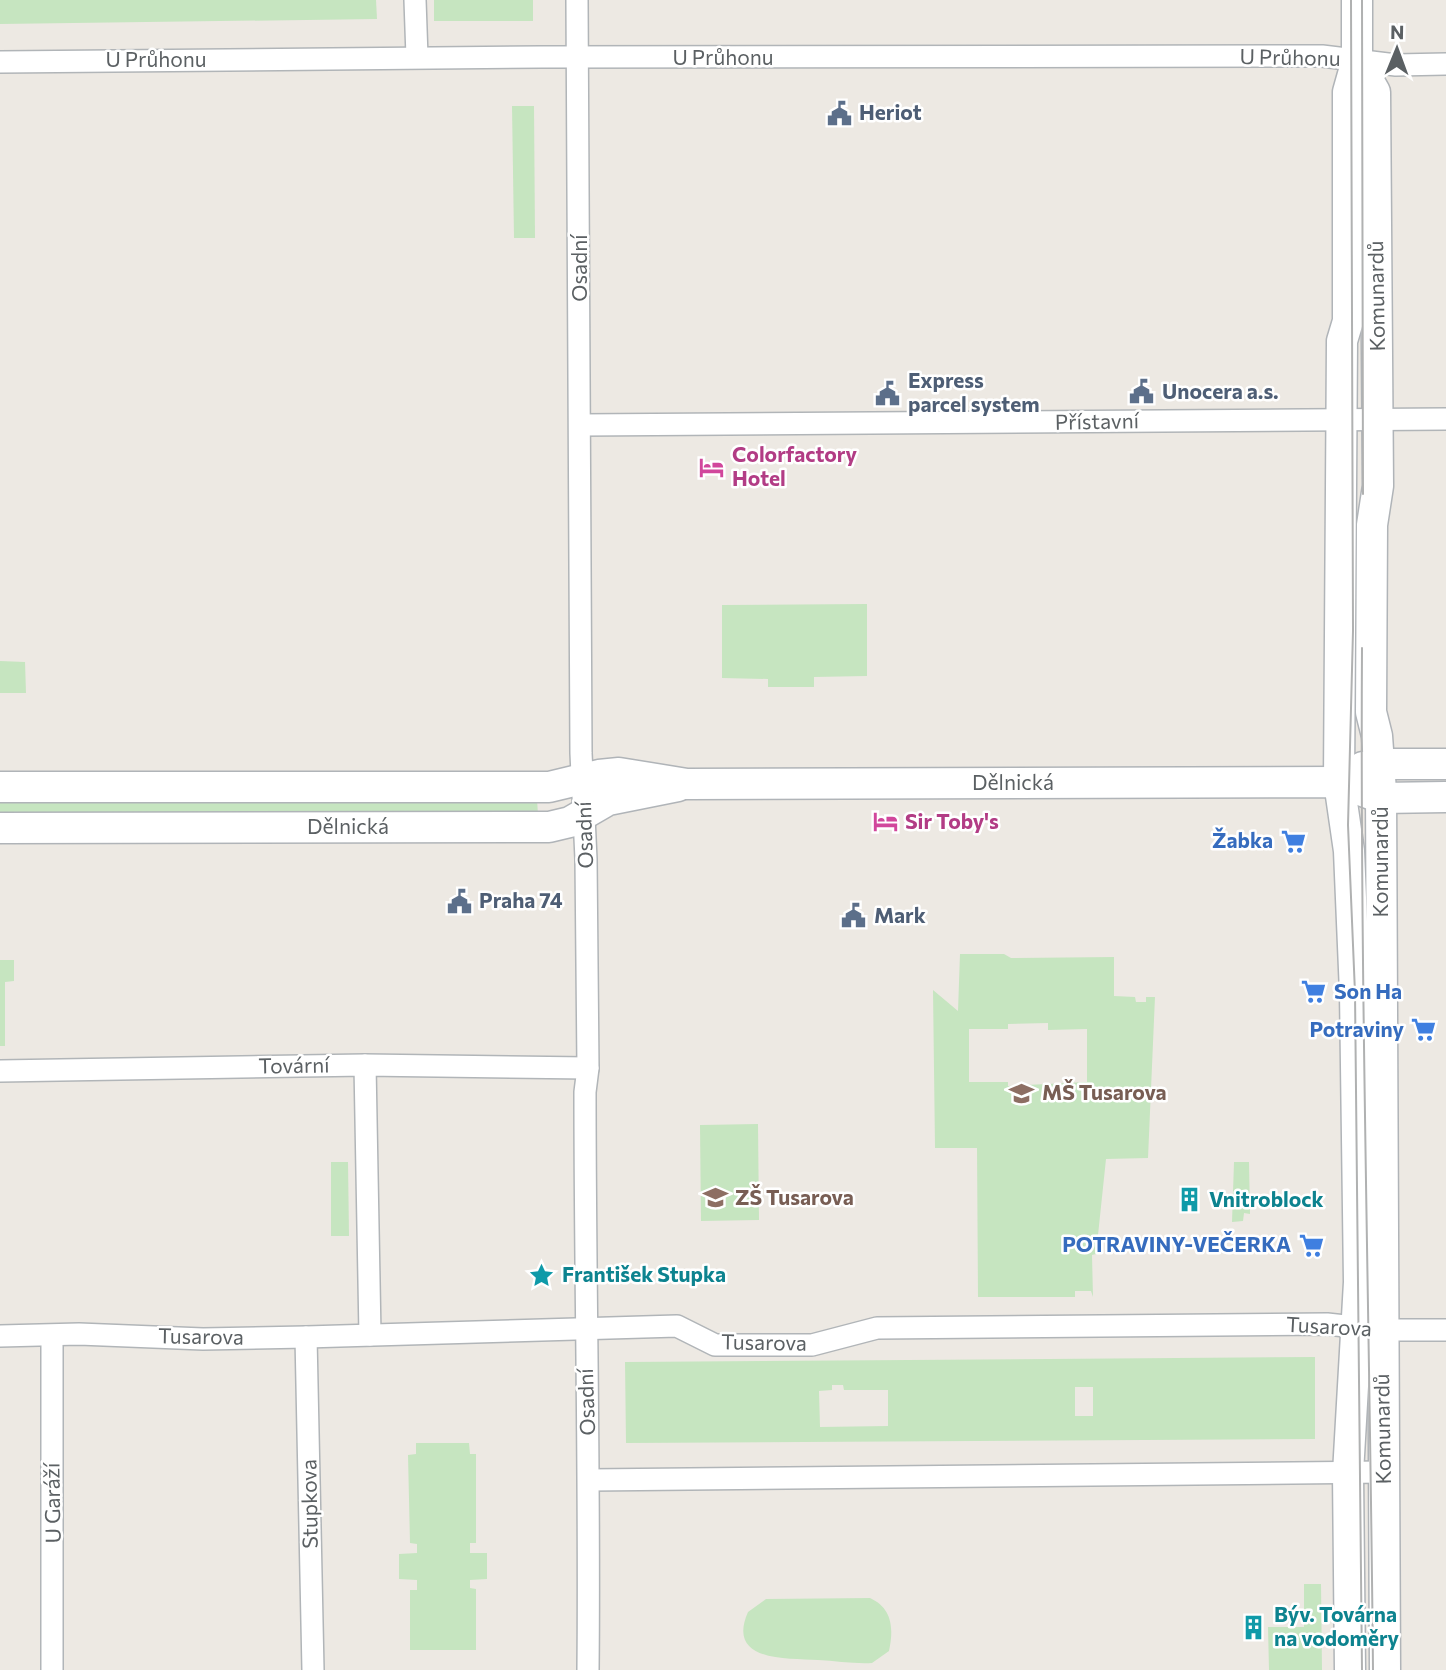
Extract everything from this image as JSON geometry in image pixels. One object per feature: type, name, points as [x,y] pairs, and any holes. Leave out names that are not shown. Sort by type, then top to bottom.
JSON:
[{"type":"street","points":[[415,0],[417,57]]},
{"type":"street","name":"Osadní","points":[[577,0],[588,1068],[585,1092],[584,1327],[590,1480],[588,1670]]},
{"type":"street","name":"Komunardů","points":[[1357,0],[1357,60],[1348,92],[1348,321],[1342,341],[1339,782],[1349,851],[1355,993],[1359,1282],[1368,1329],[1384,1472],[1385,1670]]},
{"type":"street","name":"U Průhonu","points":[[0,62],[417,57],[1322,56],[1396,65],[1446,64]]},
{"type":"street","name":"Komunardů","points":[[1350,1670],[1348,1473],[1368,1329],[1381,799],[1380,764],[1371,712],[1372,525],[1378,486],[1375,92],[1357,60]]},
{"type":"street","name":"Přístavní","points":[[580,425],[1446,419]]},
{"type":"street","name":"Dělnická","points":[[1339,782],[1362,767],[1380,764],[1446,764]]},
{"type":"street","name":"Dělnická","points":[[0,787],[549,788],[599,775],[635,774],[687,784],[1339,782],[1381,799],[1446,797]]},
{"type":"street","name":"Dělnická","points":[[0,828],[549,827],[569,822],[608,800],[687,784]]},
{"type":"street","points":[[365,1065],[370,1335]]},
{"type":"street","name":"Tovární","points":[[0,1072],[365,1065],[588,1068]]},
{"type":"street","name":"Tusarova","points":[[0,1336],[306,1337],[677,1326],[715,1345],[812,1345],[877,1328],[1327,1324],[1368,1329],[1446,1330]]},
{"type":"street","name":"U Garáží","points":[[52,1336],[52,1670]]},
{"type":"street","name":"Stupkova","points":[[306,1337],[313,1670]]},
{"type":"street","points":[[590,1480],[1384,1472]]},
{"type":"green space","points":[[0,0],[376,0],[377,19],[0,24]]},
{"type":"green space","points":[[434,0],[533,0],[533,21],[434,21]]},
{"type":"green space","points":[[512,106],[534,106],[535,238],[514,238]]},
{"type":"green space","points":[[867,604],[867,676],[814,677],[814,687],[768,687],[768,679],[722,678],[722,605]]},
{"type":"green space","points":[[0,661],[25,662],[26,693],[0,693]]},
{"type":"green space","points":[[0,798],[537,800],[538,814],[0,819]]},
{"type":"green space","name":"MŠ Tusarova","points":[[960,954],[1004,954],[1011,958],[1114,957],[1114,996],[1135,997],[1136,1002],[1146,1002],[1146,997],[1155,997],[1148,1158],[1106,1159],[1096,1254],[1092,1255],[1093,1297],[1091,1291],[1075,1291],[1075,1297],[978,1297],[977,1148],[935,1148],[933,990],[958,1011]],"holes":[[[1048,1023],[1048,1030],[1087,1029],[1087,1082],[1008,1086],[1008,1082],[969,1082],[969,1029],[1008,1029],[1008,1024]]]},
{"type":"green space","points":[[0,960],[14,960],[14,981],[5,982],[5,1046],[0,1046]]},
{"type":"green space","points":[[758,1124],[759,1220],[701,1221],[700,1125]]},
{"type":"green space","points":[[331,1162],[348,1162],[349,1236],[331,1236]]},
{"type":"green space","points":[[1234,1162],[1249,1162],[1250,1214],[1244,1213],[1243,1221],[1232,1222]]},
{"type":"green space","points":[[1315,1357],[1315,1439],[626,1443],[625,1362]],"holes":[[[832,1385],[843,1385],[844,1390],[888,1390],[888,1426],[820,1427],[819,1391],[832,1390]],[[1075,1387],[1093,1387],[1093,1416],[1075,1416]]]},
{"type":"green space","points":[[416,1443],[469,1443],[470,1454],[476,1454],[476,1543],[470,1543],[470,1553],[487,1553],[487,1579],[470,1580],[470,1588],[476,1589],[476,1650],[410,1650],[410,1590],[417,1590],[417,1580],[399,1579],[399,1554],[417,1553],[417,1544],[410,1543],[408,1455],[416,1454]]},
{"type":"green space","points":[[1304,1584],[1321,1584],[1322,1670],[1269,1670],[1268,1627],[1304,1627]]},
{"type":"green space","points":[[870,1598],[883,1607],[891,1627],[889,1651],[872,1663],[776,1657],[752,1649],[745,1640],[743,1628],[748,1612],[766,1599]]},
{"type":"tram line","points":[[1351,0],[1353,631],[1348,825],[1355,993],[1362,1670]]},
{"type":"tram line","points":[[1362,0],[1363,494]]},
{"type":"tram line","points":[[1362,648],[1364,1031],[1373,1670]]},
{"type":"place","name":"Heriot","points":[[839,113]]},
{"type":"place","name":"Unocera a.s.","points":[[1142,392]]},
{"type":"place","name":"Express parcel system","points":[[888,393]]},
{"type":"place","name":"Colorfactory Hotel","points":[[712,467]]},
{"type":"place","name":"Sir Toby's","points":[[885,822]]},
{"type":"place","name":"Žabka","points":[[1293,841]]},
{"type":"place","name":"Praha 74","points":[[459,901]]},
{"type":"place","name":"Mark","points":[[854,916]]},
{"type":"place","name":"Son Ha","points":[[1314,992]]},
{"type":"place","name":"Potraviny","points":[[1424,1030]]},
{"type":"place","name":"MŠ Tusarova","points":[[1022,1093]]},
{"type":"place","name":"ZŠ Tusarova","points":[[715,1198]]},
{"type":"place","name":"Vnitroblock","points":[[1189,1200]]},
{"type":"place","name":"POTRAVINY-VEČERKA","points":[[1311,1245]]},
{"type":"place","name":"František Stupka","points":[[542,1275]]},
{"type":"place","name":"Býv. Továrna na vodoměry","points":[[1254,1627]]}]
